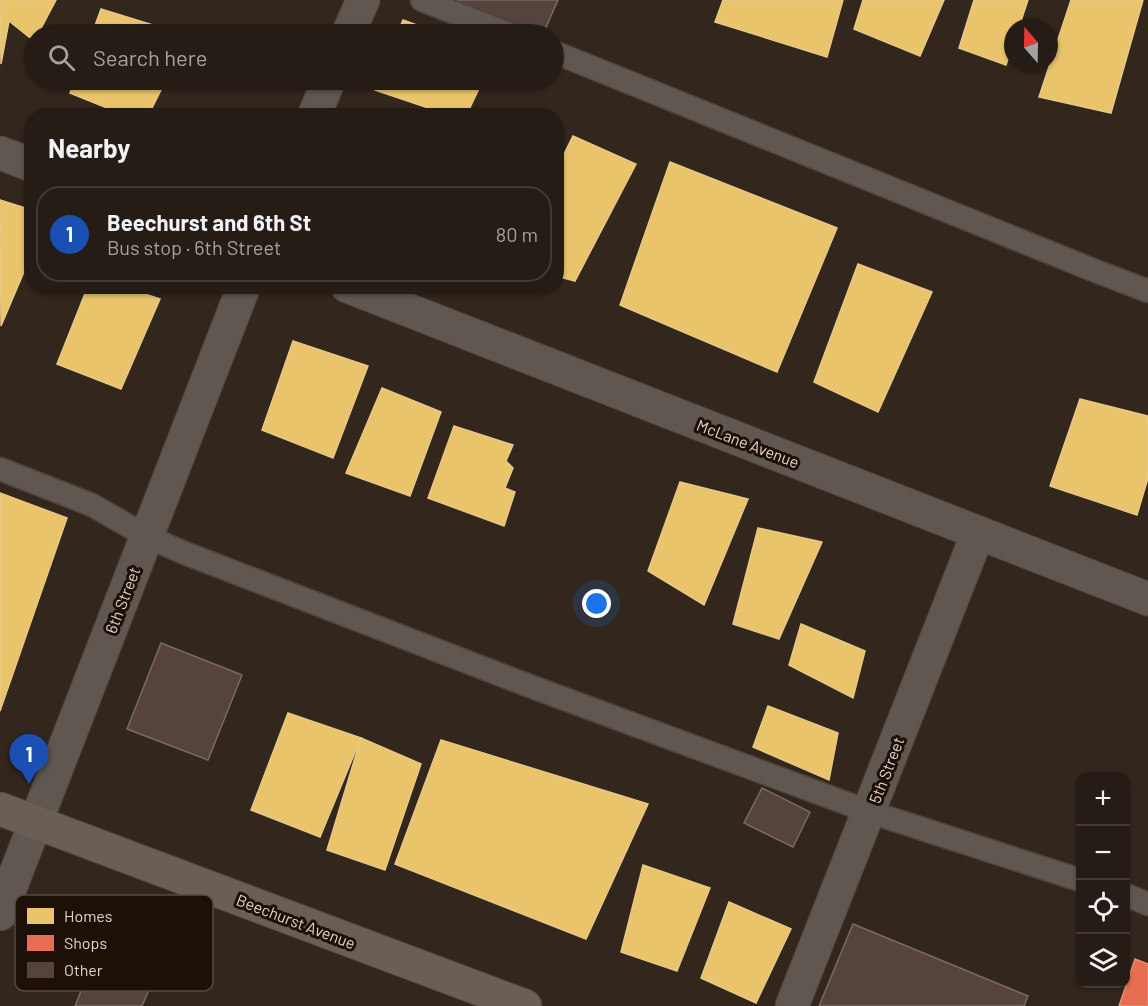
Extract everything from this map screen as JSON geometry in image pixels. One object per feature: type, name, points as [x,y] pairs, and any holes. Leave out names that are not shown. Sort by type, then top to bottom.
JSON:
[{"type":"main road","name":"Beechurst Avenue","points":[[0,809],[525,1006]]},
{"type":"street","points":[[352,24],[363,0]]},
{"type":"street","points":[[317,108],[325,90]]},
{"type":"street","points":[[0,153],[24,162]]},
{"type":"street","name":"6th Street","points":[[0,914],[241,294]]},
{"type":"street","name":"McLane Avenue","points":[[368,294],[1148,599]]},
{"type":"street","name":"5th Street","points":[[792,1006],[978,533]]},
{"type":"lane","points":[[422,0],[483,24]]},
{"type":"lane","points":[[564,56],[1148,291]]},
{"type":"lane","points":[[0,469],[92,505],[146,537],[527,685],[870,812],[1076,879]]},
{"type":"lane","points":[[1130,897],[1148,904]]},
{"type":"building: Homes","points":[[0,0],[56,0],[43,24],[24,24],[24,33],[9,21],[1,64]]},
{"type":"building: Homes","points":[[723,0],[843,0],[827,57],[715,22]]},
{"type":"building: Homes","points":[[863,0],[944,0],[920,56],[854,29]]},
{"type":"building: Homes","points":[[974,0],[1028,0],[1022,18],[1004,18],[1004,64],[959,48]]},
{"type":"building: Homes","points":[[1071,0],[1143,0],[1111,113],[1039,97],[1047,72],[1058,72],[1058,39]]},
{"type":"building: Homes","points":[[101,9],[150,24],[96,24]]},
{"type":"building: Homes","points":[[403,20],[414,24],[401,24]]},
{"type":"building: Homes","points":[[71,90],[161,90],[152,108],[107,108],[70,93]]},
{"type":"building: Homes","points":[[375,90],[478,90],[470,108],[428,108]]},
{"type":"building: Homes","points":[[573,136],[636,164],[575,281],[564,278],[564,154]]},
{"type":"building: Homes","points":[[670,162],[837,228],[777,372],[620,305]]},
{"type":"building: Homes","points":[[0,200],[24,208],[24,272],[1,326]]},
{"type":"building: Homes","points":[[858,264],[932,292],[878,412],[814,382]]},
{"type":"building: Homes","points":[[85,294],[145,294],[160,299],[121,389],[57,364]]},
{"type":"building: Homes","points":[[293,341],[368,366],[333,458],[262,430]]},
{"type":"building: Homes","points":[[382,388],[441,412],[410,496],[346,473]]},
{"type":"building: Homes","points":[[1080,399],[1148,416],[1148,478],[1137,515],[1050,486]]},
{"type":"building: Homes","points":[[454,426],[513,445],[506,461],[513,468],[505,488],[515,492],[504,526],[428,498]]},
{"type":"building: Homes","points":[[680,482],[748,499],[704,605],[648,571]]},
{"type":"building: Homes","points":[[0,493],[67,518],[0,711]]},
{"type":"building: Homes","points":[[758,528],[822,542],[779,639],[733,624]]},
{"type":"building: Homes","points":[[801,624],[865,651],[853,698],[789,665]]},
{"type":"building: Homes","points":[[768,706],[838,733],[829,780],[753,747]]},
{"type":"building: Homes","points":[[288,713],[361,738],[320,837],[251,810]]},
{"type":"building: Homes","points":[[361,738],[421,764],[385,870],[327,850]]},
{"type":"building: Homes","points":[[441,740],[648,804],[586,939],[395,864]]},
{"type":"building: Homes","points":[[643,865],[710,888],[677,971],[621,952]]},
{"type":"building: Homes","points":[[729,902],[791,929],[756,1003],[701,978]]},
{"type":"building: Shops","points":[[1135,959],[1148,964],[1148,1006],[1119,1006],[1125,988],[1130,988],[1130,974]]},
{"type":"building: Other","points":[[438,0],[558,0],[547,24],[497,24]]},
{"type":"building: Other","points":[[161,643],[242,675],[208,760],[127,729]]},
{"type":"building: Other","points":[[762,788],[810,812],[793,847],[744,823]]},
{"type":"building: Other","points":[[853,924],[1028,996],[1024,1006],[819,1006]]},
{"type":"building: Other","points":[[81,991],[149,991],[142,1006],[75,1006]]},
{"type":"place","name":"Beechurst and 6th St","points":[[29,784]]}]
